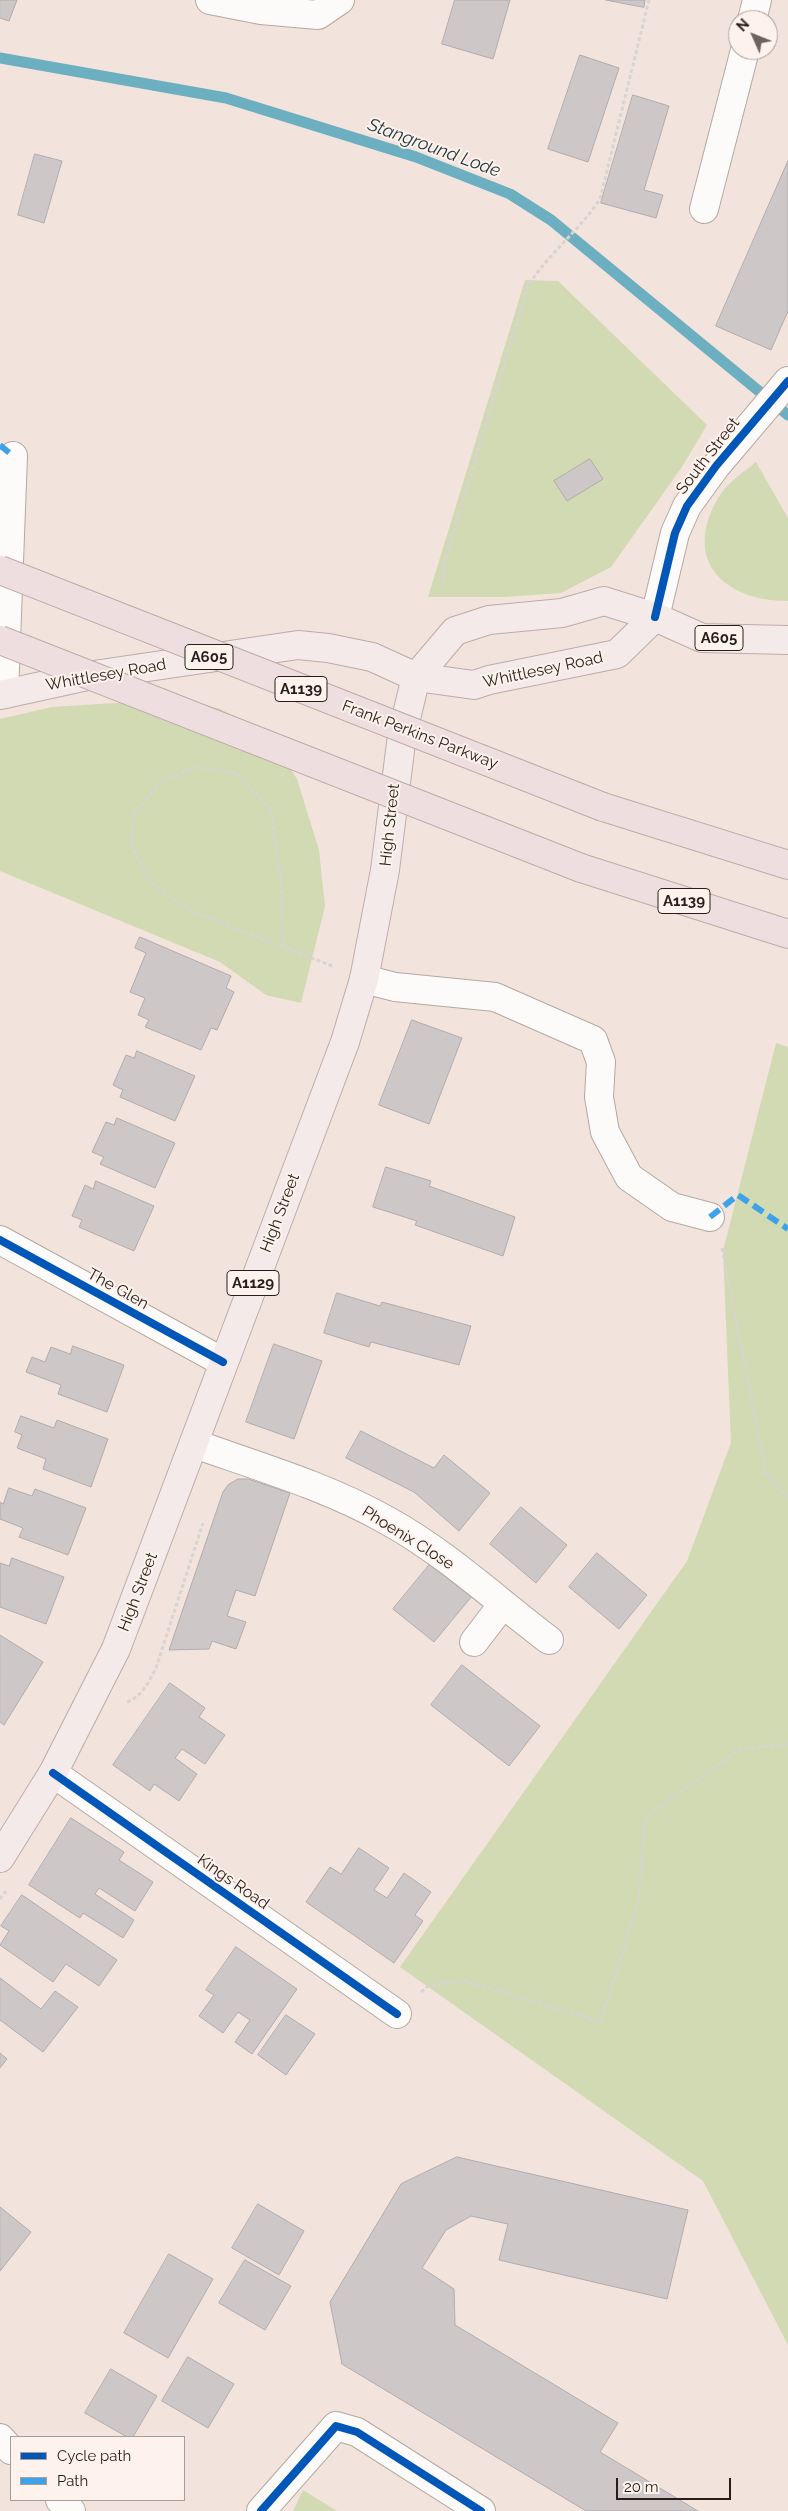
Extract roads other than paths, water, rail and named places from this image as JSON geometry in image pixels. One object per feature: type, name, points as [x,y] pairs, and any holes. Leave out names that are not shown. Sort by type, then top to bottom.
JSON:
[{"type":"highway","name":"Frank Perkins Parkway","points":[[0,570],[603,807],[788,865]]},
{"type":"highway","name":"A1139","points":[[0,640],[581,868],[788,934]]},
{"type":"main road","name":"A605","points":[[416,677],[455,632],[489,620],[562,613],[604,601],[655,617],[702,638],[788,640]]},
{"type":"main road","name":"Whittlesey Road","points":[[2,695],[87,676],[298,645],[372,657],[416,677],[474,685],[503,677],[617,654],[655,617]]},
{"type":"main road","name":"High Street","points":[[0,1858],[52,1773],[116,1649],[195,1444],[223,1362],[345,1042],[364,979],[385,870],[402,735],[416,677]]},
{"type":"street","points":[[210,0],[261,10],[318,15],[340,0]]},
{"type":"street","points":[[704,209],[742,60]]},
{"type":"street","name":"South Street","points":[[655,617],[675,533],[687,506],[700,486],[755,418],[788,381]]},
{"type":"street","points":[[2,695],[13,456]]},
{"type":"street","points":[[364,979],[395,987],[495,997],[593,1040],[601,1062],[600,1097],[605,1132],[629,1177],[672,1207],[710,1217]]},
{"type":"street","name":"The Glen","points":[[0,1240],[223,1362]]},
{"type":"street","name":"Phoenix Close","points":[[195,1444],[333,1494],[389,1521],[447,1560],[549,1640]]},
{"type":"street","points":[[474,1642],[503,1604]]},
{"type":"street","name":"Kings Road","points":[[52,1773],[407,2005]]},
{"type":"street","points":[[261,2511],[336,2426],[357,2432],[481,2511]]},
{"type":"street","points":[[0,2438],[10,2449]]},
{"type":"street","points":[[61,2501],[71,2511]]},
{"type":"waterway","name":"Stanground Lode","points":[[0,58],[226,98],[416,157],[510,194],[551,220],[788,415]]}]
